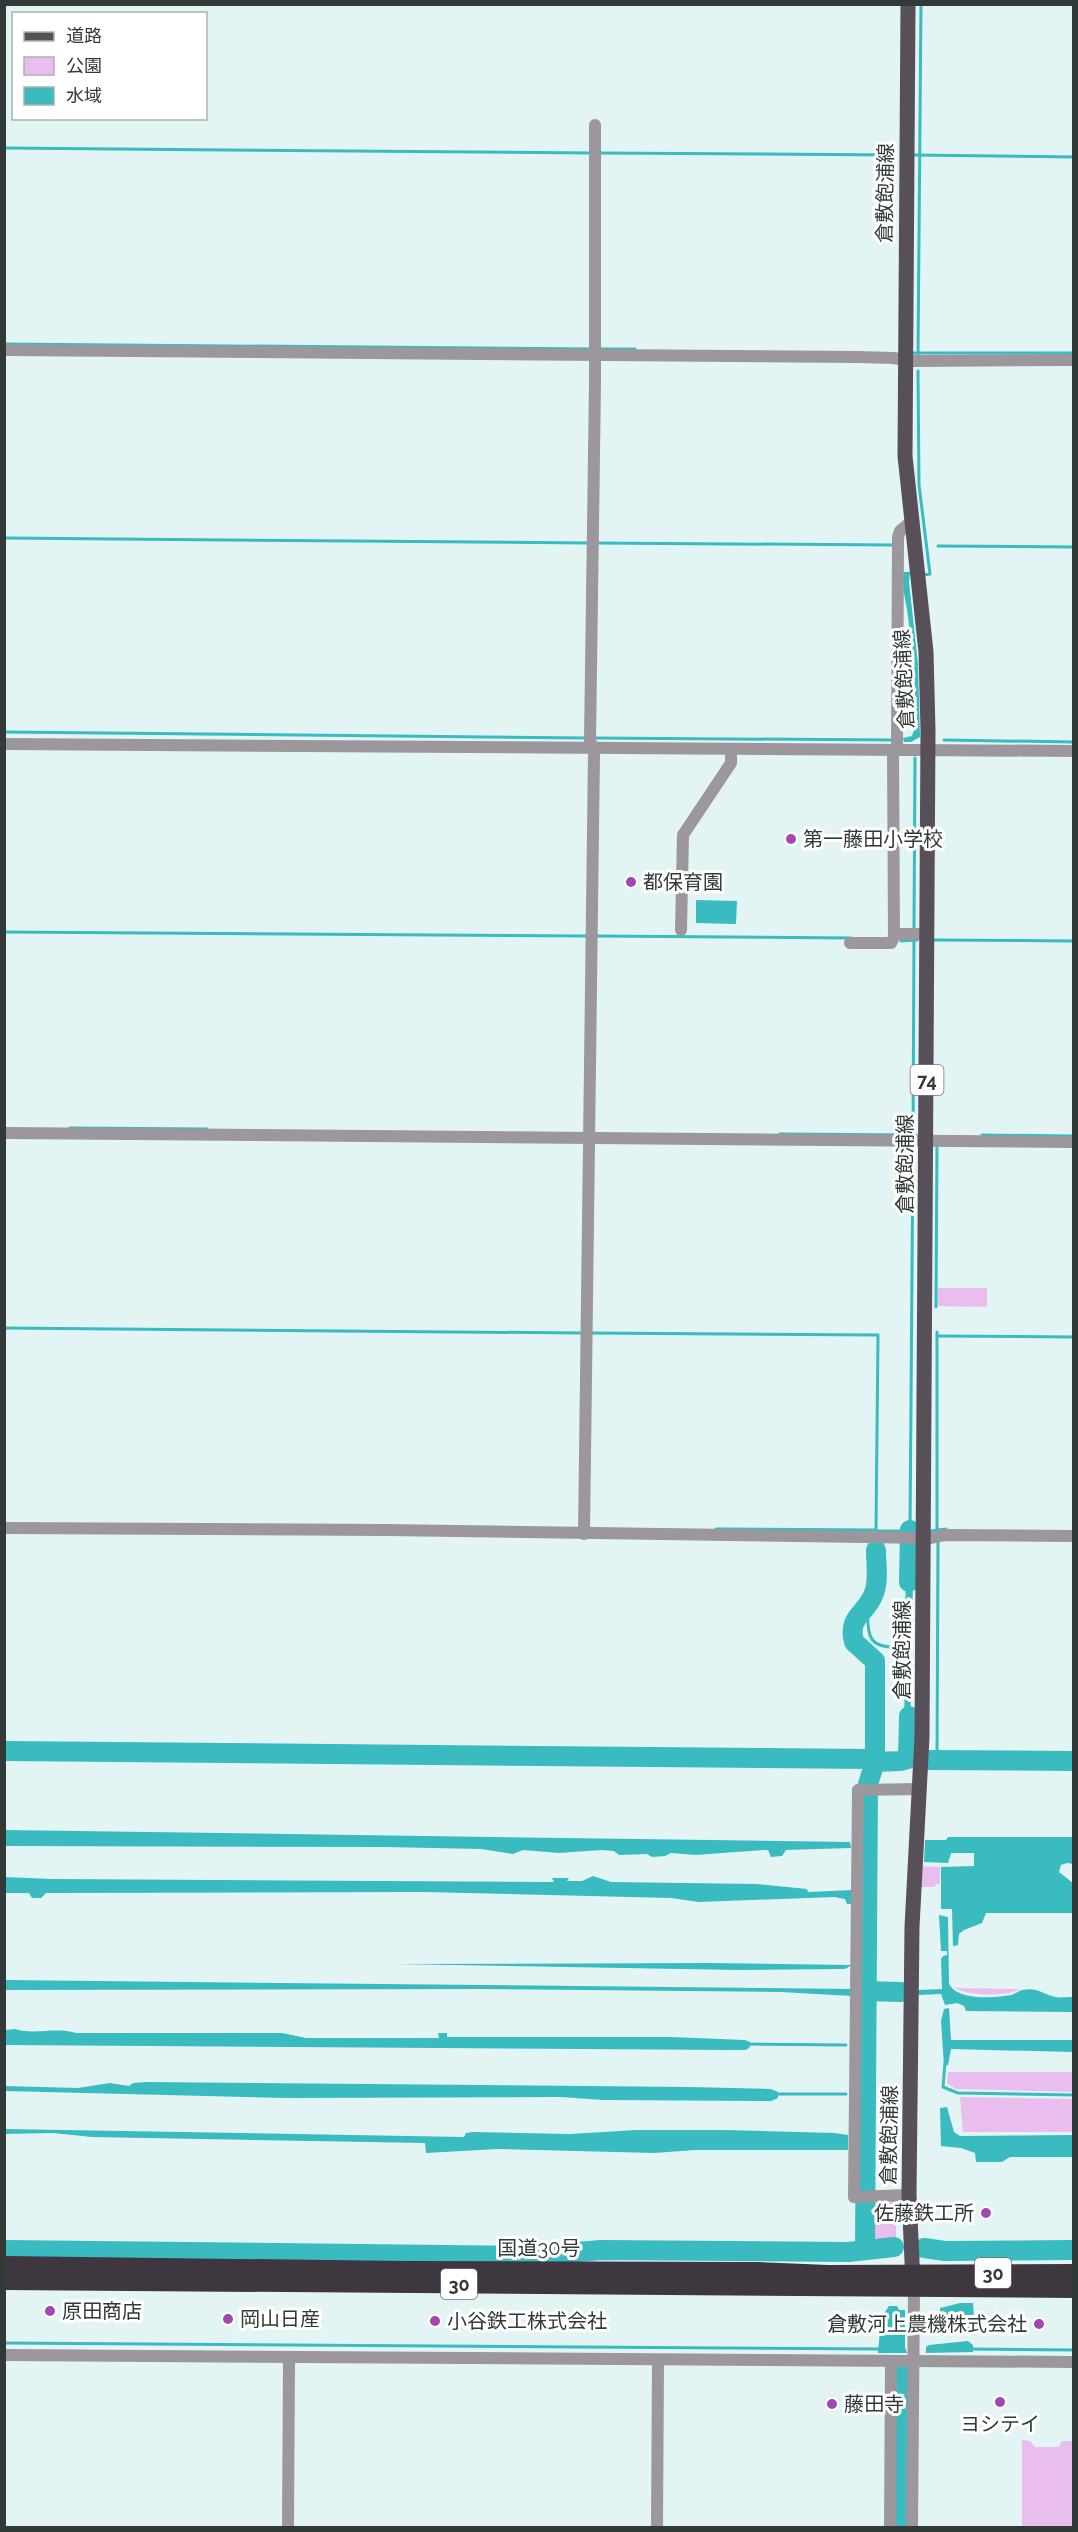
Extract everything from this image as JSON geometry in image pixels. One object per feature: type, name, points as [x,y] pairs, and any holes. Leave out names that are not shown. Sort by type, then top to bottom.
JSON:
[{"type":"highway","name":"国道30号","points":[[4,2265],[406,2270],[913,2281],[1074,2289]]},
{"type":"highway","name":"国道30号","points":[[4,2281],[913,2281],[1074,2273]]},
{"type":"main road","name":"倉敷飽浦線","points":[[908,4],[905,456],[910,522],[926,652],[928,750],[918,934],[917,1142],[924,1537],[922,1737],[912,1927],[909,2195],[913,2281]]},
{"type":"street","points":[[584,1534],[594,753],[592,747],[596,124]]},
{"type":"street","points":[[4,350],[595,350],[905,360],[1074,360]]},
{"type":"street","points":[[850,943],[891,943],[894,934],[898,537],[900,531],[910,522]]},
{"type":"street","points":[[4,744],[731,749],[896,745],[928,750],[1074,751]]},
{"type":"street","points":[[681,930],[683,835],[731,763],[731,749]]},
{"type":"street","points":[[894,934],[918,934]]},
{"type":"street","points":[[4,1133],[1074,1142]]},
{"type":"street","points":[[4,1528],[924,1537],[1074,1536]]},
{"type":"street","points":[[909,2195],[854,2197],[858,1790],[919,1788]]},
{"type":"street","points":[[912,2528],[915,2362],[913,2281]]},
{"type":"street","points":[[4,2355],[1074,2362]]},
{"type":"street","points":[[288,2528],[289,2358]]},
{"type":"street","points":[[657,2528],[658,2361]]},
{"type":"street","points":[[890,2528],[891,2362]]},
{"type":"green space","points":[[938,1288],[987,1288],[987,1307],[938,1306]]},
{"type":"green space","points":[[921,1866],[940,1867],[940,1884],[936,1884],[935,1887],[920,1887]]},
{"type":"green space","points":[[954,1987],[1019,1989],[1013,1992],[986,1994],[967,1992]]},
{"type":"green space","points":[[948,2072],[1073,2072],[1073,2092],[956,2089],[947,2083]]},
{"type":"green space","points":[[960,2097],[1073,2099],[1073,2132],[963,2132]]},
{"type":"green space","points":[[870,2200],[896,2200],[896,2240],[870,2238]]},
{"type":"green space","points":[[1022,2440],[1030,2441],[1035,2447],[1059,2447],[1062,2441],[1073,2441],[1073,2527],[1022,2527]]},
{"type":"water","points":[[904,572],[910,572],[909,582],[918,664],[920,737],[911,742],[904,742],[903,738],[912,736],[915,712],[912,655],[903,585]]},
{"type":"water","points":[[696,900],[737,901],[736,924],[696,923]]},
{"type":"water","points":[[874,1540],[878,1540],[885,1548],[885,1569],[881,1572],[881,1576],[873,1578]]},
{"type":"water","points":[[907,1555],[913,1556],[910,1742],[904,1739],[905,1654],[894,1649],[894,1645],[904,1636]]},
{"type":"water","points":[[5,1830],[850,1842],[851,1848],[786,1850],[782,1856],[771,1857],[768,1850],[764,1850],[695,1855],[671,1853],[652,1857],[647,1854],[619,1855],[614,1851],[601,1850],[559,1853],[523,1850],[513,1854],[481,1849],[384,1847],[5,1846]]},
{"type":"water","points":[[948,1837],[1073,1837],[1073,1864],[1061,1865],[1059,1872],[1073,1883],[1073,1913],[986,1913],[982,1923],[959,1934],[958,1945],[953,1946],[952,1909],[941,1909],[941,1867],[974,1866],[974,1853],[951,1853],[948,1863],[924,1862],[925,1840],[946,1840]]},
{"type":"water","points":[[593,1876],[611,1882],[756,1884],[807,1889],[808,1892],[852,1890],[853,1904],[847,1904],[845,1899],[834,1897],[699,1902],[671,1898],[422,1892],[46,1893],[41,1898],[32,1898],[29,1893],[5,1893],[4,1877],[554,1882],[552,1878],[582,1881]]},
{"type":"water","points":[[939,1915],[948,1917],[949,1984],[954,1989],[968,1996],[977,1997],[1004,1996],[1022,1990],[1037,1990],[1055,1997],[1073,1997],[1073,2012],[966,2011],[964,2006],[957,2003],[945,2005],[941,1994],[918,1995],[918,1990],[942,1989],[941,1959],[947,1955],[947,1951],[941,1951]]},
{"type":"water","points":[[393,1964],[852,1965],[845,1969],[740,1970]]},
{"type":"water","points":[[5,1980],[852,1989],[852,1996],[781,1992],[481,1989],[5,1990]]},
{"type":"water","points":[[949,2008],[951,2040],[1073,2040],[1073,2052],[951,2049],[948,2065],[944,2066],[941,2021],[944,2009]]},
{"type":"water","points":[[5,2030],[76,2033],[282,2033],[306,2038],[439,2038],[438,2033],[447,2033],[447,2037],[671,2037],[745,2040],[750,2042],[750,2047],[746,2050],[728,2050],[5,2045]]},
{"type":"water","points":[[110,2083],[129,2086],[133,2083],[771,2089],[778,2092],[778,2098],[771,2101],[603,2100],[561,2097],[288,2098],[5,2091],[5,2086],[78,2088]]},
{"type":"water","points":[[947,2107],[954,2132],[960,2136],[1073,2135],[1073,2157],[1010,2157],[1002,2162],[976,2162],[975,2153],[961,2148],[941,2146],[940,2108]]},
{"type":"water","points":[[5,2129],[464,2137],[466,2133],[473,2132],[570,2134],[636,2130],[726,2130],[848,2135],[848,2150],[695,2150],[654,2153],[497,2149],[426,2153],[425,2143],[92,2137],[53,2133],[5,2134]]},
{"type":"water","points":[[960,2303],[973,2303],[975,2331],[964,2335],[954,2322],[940,2318],[940,2308]]},
{"type":"water","points":[[889,2306],[897,2306],[899,2310],[905,2310],[907,2353],[878,2353],[881,2318]]},
{"type":"water","points":[[968,2341],[973,2345],[973,2352],[926,2353],[926,2347],[929,2345]]},
{"type":"waterway","points":[[918,356],[921,4]]},
{"type":"waterway","points":[[4,148],[591,153]]},
{"type":"waterway","points":[[597,153],[895,155]]},
{"type":"waterway","points":[[913,155],[1074,157]]},
{"type":"waterway","points":[[4,344],[593,349]]},
{"type":"waterway","points":[[600,349],[635,349]]},
{"type":"waterway","points":[[913,353],[1074,353]]},
{"type":"waterway","points":[[918,371],[919,485],[930,574],[924,575]]},
{"type":"waterway","points":[[4,538],[589,543]]},
{"type":"waterway","points":[[595,543],[893,545]]},
{"type":"waterway","points":[[938,546],[1074,547]]},
{"type":"waterway","points":[[4,732],[586,738]]},
{"type":"waterway","points":[[595,738],[893,740]]},
{"type":"waterway","points":[[944,740],[1074,742]]},
{"type":"waterway","points":[[914,930],[915,758]]},
{"type":"waterway","points":[[4,932],[586,936]]},
{"type":"waterway","points":[[596,936],[851,938]]},
{"type":"waterway","points":[[913,1137],[914,937]]},
{"type":"waterway","points":[[901,941],[917,940]]},
{"type":"waterway","points":[[935,940],[1074,941]]},
{"type":"waterway","points":[[70,1128],[207,1129]]},
{"type":"waterway","points":[[780,1134],[916,1135]]},
{"type":"waterway","points":[[982,1135],[1074,1136]]},
{"type":"waterway","points":[[910,1530],[913,1144]]},
{"type":"waterway","points":[[936,1307],[937,1145]]},
{"type":"waterway","points":[[4,1328],[582,1333]]},
{"type":"waterway","points":[[937,1332],[937,1534]]},
{"type":"waterway","points":[[590,1333],[878,1335],[876,1530],[716,1529]]},
{"type":"waterway","points":[[937,1336],[1074,1337]]},
{"type":"waterway","points":[[931,1531],[946,1529]]},
{"type":"waterway","points":[[909,1582],[910,1530]]},
{"type":"waterway","points":[[876,1531],[913,1531]]},
{"type":"waterway","points":[[937,1760],[938,1541]]},
{"type":"waterway","points":[[4,1751],[869,1759],[875,1762],[875,1661],[854,1642],[853,1626],[871,1600],[876,1588],[876,1550]]},
{"type":"waterway","points":[[867,1606],[869,1632],[874,1642],[887,1647],[898,1647]]},
{"type":"waterway","points":[[865,2250],[868,1784],[875,1762],[908,1759],[909,1716]]},
{"type":"waterway","points":[[928,1760],[1074,1761]]},
{"type":"waterway","points":[[866,1991],[901,1992]]},
{"type":"waterway","points":[[746,2044],[846,2045]]},
{"type":"waterway","points":[[945,2063],[943,2087],[958,2093],[1074,2095]]},
{"type":"waterway","points":[[776,2094],[846,2094]]},
{"type":"waterway","points":[[4,2250],[530,2256],[601,2250],[848,2252],[894,2247]]},
{"type":"waterway","points":[[924,2248],[945,2251],[1074,2250]]},
{"type":"waterway","points":[[969,2251],[969,2258]]},
{"type":"waterway","points":[[4,2343],[881,2349]]},
{"type":"waterway","points":[[970,2349],[1074,2350]]},
{"type":"waterway","points":[[898,2528],[900,2373]]},
{"type":"place","name":"第一藤田小学校","points":[[791,839]]},
{"type":"place","name":"都保育園","points":[[631,882]]},
{"type":"place","name":"佐藤鉄工所","points":[[986,2213]]},
{"type":"place","name":"原田商店","points":[[50,2311]]},
{"type":"place","name":"岡山日産","points":[[228,2319]]},
{"type":"place","name":"小谷鉄工株式会社","points":[[435,2321]]},
{"type":"place","name":"倉敷河上農機株式会社","points":[[1039,2324]]},
{"type":"place","name":"ヨシテイ","points":[[1000,2402]]},
{"type":"place","name":"藤田寺","points":[[832,2404]]}]
